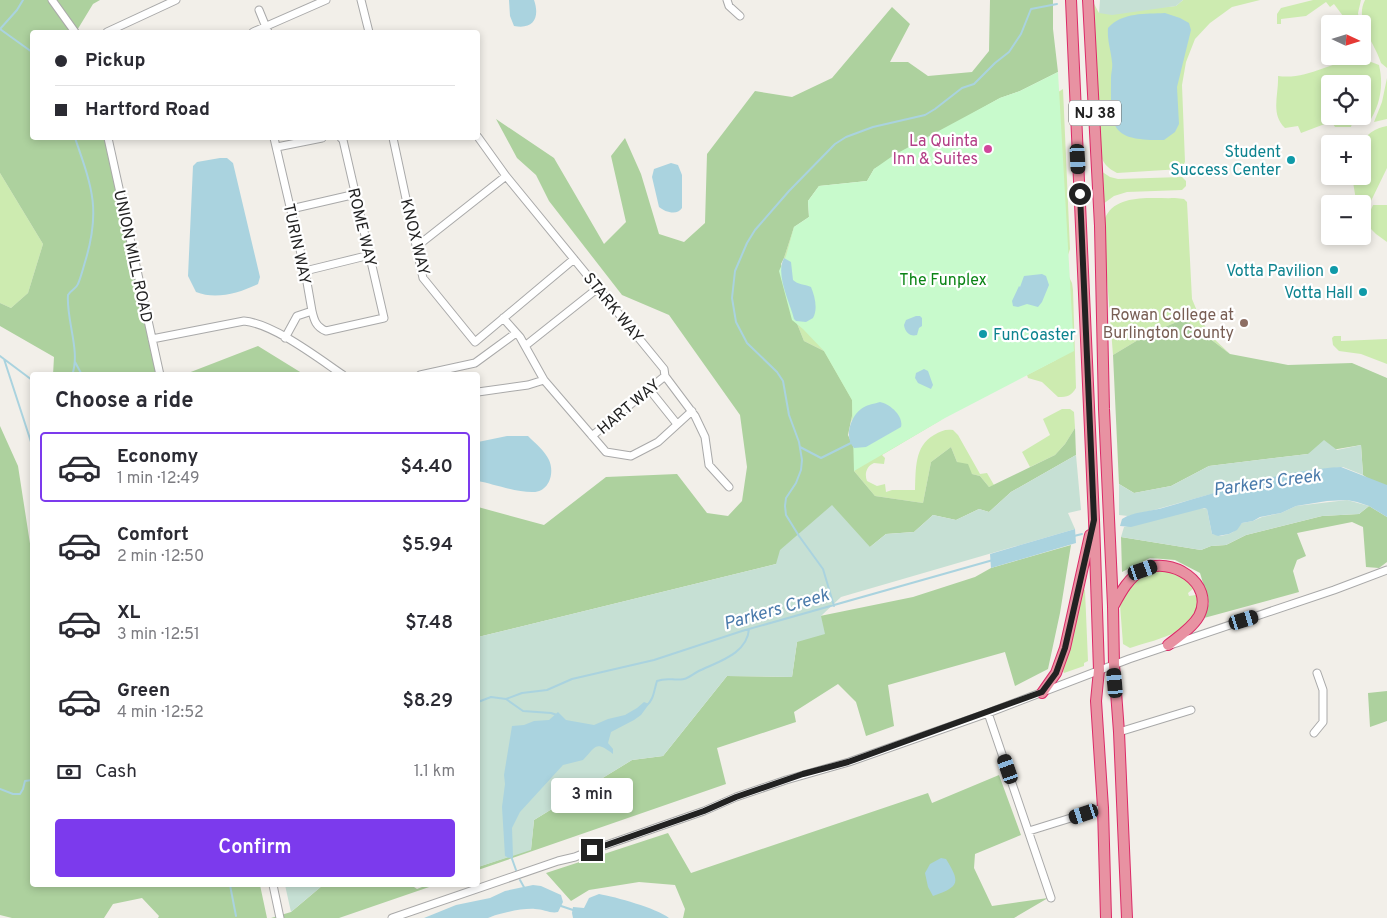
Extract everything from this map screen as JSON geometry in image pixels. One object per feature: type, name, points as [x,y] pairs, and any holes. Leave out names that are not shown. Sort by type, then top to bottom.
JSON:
[{"type":"highway","name":"NJ 38","points":[[1071,0],[1094,520],[1099,670],[1096,701],[1103,808],[1106,918]]},
{"type":"highway","name":"NJ 38","points":[[1088,0],[1099,207],[1104,409],[1114,664],[1120,732],[1127,918]]},
{"type":"highway","points":[[1042,692],[1056,673],[1065,648],[1094,520]]},
{"type":"highway","points":[[1113,606],[1128,583],[1143,570],[1163,565],[1174,567],[1183,572],[1192,579],[1198,588],[1201,608],[1198,616],[1188,629],[1168,645]]},
{"type":"street","points":[[52,0],[74,30]]},
{"type":"street","points":[[111,30],[176,0]]},
{"type":"street","points":[[259,10],[266,30],[326,0]]},
{"type":"street","points":[[361,0],[368,30]]},
{"type":"street","points":[[726,0],[729,6],[740,16]]},
{"type":"street","name":"UNION MILL ROAD","points":[[108,140],[159,372]]},
{"type":"street","name":"TURIN WAY","points":[[275,140],[305,271],[312,311]]},
{"type":"street","points":[[277,147],[312,140]]},
{"type":"street","name":"ROME WAY","points":[[312,311],[315,322],[326,331],[384,318],[344,140]]},
{"type":"street","name":"KNOX WAY","points":[[393,140],[423,278],[475,342],[574,259]]},
{"type":"street","name":"STARK WAY","points":[[480,140],[506,176],[664,369],[665,376],[692,411],[704,437],[709,464],[729,487]]},
{"type":"street","points":[[416,247],[506,176]]},
{"type":"street","points":[[291,208],[356,194]]},
{"type":"street","points":[[305,271],[370,256]]},
{"type":"street","points":[[525,346],[598,288]]},
{"type":"street","points":[[285,338],[297,316],[312,311]]},
{"type":"street","points":[[503,318],[516,332],[544,380],[606,452],[630,456],[658,442],[692,411]]},
{"type":"street","points":[[152,340],[244,321],[261,325],[338,372]]},
{"type":"street","points":[[434,372],[475,363],[516,332]]},
{"type":"street","name":"HART WAY","points":[[592,436],[665,376]]},
{"type":"street","points":[[480,392],[528,385],[544,380]]},
{"type":"street","points":[[649,389],[677,424]]},
{"type":"street","points":[[392,918],[558,861],[575,857],[704,811],[736,797],[848,762],[988,713],[1114,664],[1326,593],[1387,570]]},
{"type":"street","points":[[1314,733],[1323,722],[1322,690],[1317,673]]},
{"type":"street","points":[[1120,732],[1191,710]]},
{"type":"street","points":[[988,713],[1051,898]]},
{"type":"street","points":[[1029,831],[1103,808]]},
{"type":"street","points":[[273,887],[280,918]]},
{"type":"green space","points":[[0,0],[100,0],[93,4],[77,30],[30,30],[30,140],[106,140],[159,372],[53,372],[54,357],[0,326],[0,303],[11,308],[28,293],[43,244],[0,173]]},
{"type":"green space","points":[[990,0],[1053,0],[1053,29],[1058,72],[1020,91],[1000,98],[874,169],[867,181],[819,186],[808,201],[809,217],[794,227],[781,264],[796,321],[804,341],[824,351],[852,400],[852,416],[848,435],[854,448],[854,471],[875,496],[923,503],[931,462],[951,447],[957,462],[968,464],[972,474],[980,476],[989,487],[1055,455],[1075,428],[1076,455],[1011,492],[989,512],[979,509],[956,520],[933,515],[914,532],[886,534],[870,547],[776,564],[480,637],[480,508],[544,525],[606,477],[677,474],[707,513],[728,516],[742,501],[747,467],[740,415],[669,315],[622,295],[549,201],[536,175],[517,158],[496,119],[554,158],[604,244],[626,222],[611,156],[625,138],[641,174],[659,234],[684,242],[705,223],[707,154],[755,91],[792,97],[832,78],[892,7],[910,24],[890,62],[908,62],[928,76],[972,72],[989,51]]},
{"type":"green space","points":[[1092,0],[1099,13],[1176,6],[1183,0],[1260,0],[1232,7],[1210,23],[1195,39],[1186,62],[1182,85],[1185,162],[1181,169],[1117,173],[1108,167],[1103,160],[1100,153]]},
{"type":"green space","points":[[1100,0],[1183,0],[1176,6],[1112,15],[1099,13]]},
{"type":"green space","points":[[1313,0],[1361,0],[1358,15],[1342,15],[1334,4],[1330,7],[1326,2],[1306,16],[1281,19],[1281,24],[1277,24],[1277,14],[1281,8]]},
{"type":"green space","points":[[1365,0],[1387,0],[1387,68],[1381,63],[1371,40],[1371,15],[1362,15]]},
{"type":"green space","points":[[1371,62],[1379,65],[1380,96],[1371,119],[1371,75],[1321,75],[1322,125],[1301,133],[1298,126],[1285,128],[1280,122],[1276,110],[1278,76],[1289,77],[1309,73],[1331,65],[1371,65]]},
{"type":"green space","name":"The Funplex","points":[[1058,72],[1074,351],[945,418],[854,471],[852,400],[824,351],[792,320],[779,271],[786,256],[794,227],[809,217],[808,201],[819,186],[867,181],[874,169],[894,155],[1000,98],[1020,91]]},
{"type":"green space","points":[[1387,78],[1387,119],[1374,122],[1382,102]]},
{"type":"green space","points":[[1063,89],[1070,249],[1068,255],[1052,96]]},
{"type":"green space","points":[[1334,125],[1352,125],[1351,127],[1335,127]]},
{"type":"green space","points":[[1387,126],[1387,168],[1371,201],[1371,195],[1355,195],[1354,185],[1371,185],[1371,135],[1368,135],[1379,128]]},
{"type":"green space","points":[[1101,171],[1110,177],[1118,179],[1182,177],[1186,181],[1186,186],[1182,190],[1127,192],[1114,196],[1103,204]]},
{"type":"green space","points":[[0,173],[43,244],[28,293],[11,308],[0,303]]},
{"type":"green space","points":[[1184,199],[1187,202],[1192,299],[1200,318],[1211,336],[1230,354],[1184,319],[1148,334],[1113,355],[1103,227],[1105,217],[1112,209],[1128,200]]},
{"type":"green space","points":[[1373,205],[1387,205],[1387,242],[1371,229],[1371,210]]},
{"type":"green space","points":[[794,227],[941,420],[882,455],[885,458],[884,464],[874,463],[870,466],[866,473],[867,481],[877,486],[885,484],[886,492],[892,490],[915,490],[917,459],[923,445],[934,435],[943,431],[953,430],[958,435],[980,474],[987,473],[994,485],[989,487],[980,476],[972,474],[957,462],[951,447],[931,462],[923,503],[875,496],[854,471],[854,416],[851,422],[852,416],[824,351],[804,341],[796,321],[784,258]]},
{"type":"green space","points":[[1068,275],[1073,290],[1076,388],[1069,396],[1058,397],[1042,382],[1028,378],[1027,375],[1056,360]]},
{"type":"green space","points":[[1184,319],[1230,354],[1288,365],[1352,363],[1387,378],[1387,491],[1363,475],[1361,445],[1308,454],[1209,466],[1171,486],[1134,493],[1119,484],[1113,355],[1148,334]]},
{"type":"green space","points":[[1334,336],[1341,336],[1341,341],[1387,339],[1387,364],[1361,354],[1339,351],[1333,345],[1332,338]]},
{"type":"green space","points":[[258,346],[300,372],[191,372]]},
{"type":"green space","points":[[1062,409],[1070,409],[1074,412],[1075,428],[1055,455],[1030,467],[1022,452],[1050,435],[1043,419]]},
{"type":"green space","points":[[0,426],[18,466],[30,544],[30,887],[260,887],[267,918],[158,918],[159,916],[142,898],[113,904],[104,918],[12,918],[0,915]]},
{"type":"green space","points":[[1324,440],[1337,450],[1361,445],[1363,475],[1343,467],[1315,470],[1254,482],[1128,516],[1119,515],[1119,484],[1134,493],[1171,486],[1209,466],[1308,454]]},
{"type":"green space","points":[[1076,455],[1081,510],[1068,513],[1075,529],[841,597],[821,616],[825,634],[797,642],[792,677],[727,676],[663,756],[632,760],[534,820],[531,850],[480,866],[480,637],[776,564],[780,550],[832,505],[870,547],[886,534],[914,532],[933,515],[956,520],[979,509],[989,512],[1011,492]]},
{"type":"green space","points":[[1347,500],[1369,506],[1359,514],[1322,516],[1246,535],[1226,545],[1211,546],[1201,550],[1121,537],[1124,527],[1202,508],[1207,509],[1212,534],[1221,536],[1233,532],[1242,523],[1281,513],[1296,506]]},
{"type":"green space","points":[[1369,506],[1387,517],[1387,562],[1379,568],[1366,567],[1363,527],[1352,522],[1297,533],[1306,556],[1297,560],[1293,571],[1299,592],[1204,618],[1209,603],[1200,573],[1175,560],[1150,558],[1122,572],[1121,537],[1201,550],[1211,546],[1226,545],[1246,535],[1322,516],[1359,514]]},
{"type":"green space","points":[[1071,545],[1060,613],[1048,669],[1015,686],[1005,652],[888,685],[894,726],[866,736],[856,702],[838,684],[794,712],[796,722],[717,748],[726,784],[480,869],[480,866],[531,849],[534,820],[632,760],[663,756],[727,676],[792,677],[797,642],[820,616],[913,597],[975,577],[991,568]]},
{"type":"green space","points":[[1171,570],[1185,578],[1194,588],[1188,593],[1189,596],[1196,595],[1197,604],[1194,616],[1180,630],[1170,635],[1130,648],[1123,644],[1120,605],[1125,593],[1139,578],[1150,571]]},
{"type":"green space","points":[[1082,588],[1085,590],[1088,661],[1084,663],[1084,666],[1064,673],[1063,671]]},
{"type":"green space","points":[[1387,691],[1387,721],[1370,727],[1368,693]]},
{"type":"green space","points":[[999,775],[1021,835],[975,854],[974,868],[992,906],[1048,898],[1014,918],[683,918],[685,909],[675,885],[639,882],[589,890],[571,901],[546,873],[668,833],[691,873],[928,793],[932,803]]},
{"type":"green space","points":[[285,887],[321,887],[291,912]]},
{"type":"green space","points":[[321,887],[414,887],[417,889],[429,887],[339,918],[271,918],[291,912]]},
{"type":"water","points":[[509,0],[534,0],[536,17],[534,21],[526,26],[514,26],[510,16]]},
{"type":"water","points":[[1165,13],[1189,23],[1191,30],[1177,87],[1179,124],[1175,132],[1164,140],[1132,138],[1116,128],[1113,119],[1111,108],[1112,64],[1108,28],[1127,16]]},
{"type":"water","points":[[227,158],[233,163],[260,277],[258,284],[243,290],[211,295],[196,292],[188,276],[193,166],[197,162]]},
{"type":"water","points":[[671,163],[678,165],[682,175],[682,208],[674,213],[659,207],[652,177],[654,169]]},
{"type":"water","points":[[784,258],[791,262],[793,280],[799,284],[811,287],[815,311],[813,318],[806,322],[794,319],[782,280],[781,272]]},
{"type":"water","points":[[1042,274],[1046,276],[1049,285],[1038,307],[1027,304],[1018,307],[1013,306],[1012,301],[1024,276]]},
{"type":"water","points":[[916,316],[922,318],[922,326],[919,328],[917,335],[910,335],[905,330],[904,325],[906,320]]},
{"type":"water","points":[[924,369],[928,371],[933,385],[931,389],[918,383],[915,378],[916,373]]},
{"type":"water","points":[[880,402],[888,405],[895,411],[900,419],[901,427],[866,447],[854,448],[849,439],[851,422],[863,408]]},
{"type":"water","points":[[507,436],[528,436],[540,447],[551,465],[551,476],[546,486],[538,491],[526,492],[480,481],[480,442]]},
{"type":"water","points":[[1341,467],[1387,485],[1387,517],[1369,506],[1347,500],[1296,506],[1281,513],[1242,523],[1237,530],[1218,536],[1212,534],[1207,509],[1204,508],[1131,527],[1120,526],[1122,519],[1132,514],[1160,509],[1252,482],[1296,472]]},
{"type":"water","points":[[1075,529],[1076,543],[991,568],[990,554]]},
{"type":"water","points":[[644,702],[649,704],[641,715],[611,732],[608,743],[613,749],[613,754],[599,746],[593,749],[583,760],[563,765],[520,812],[512,828],[513,857],[505,856],[502,807],[505,784],[504,775],[512,726],[549,720],[558,712],[566,720],[594,725],[625,715]]},
{"type":"water","points":[[941,858],[946,859],[951,867],[955,883],[948,890],[933,896],[928,887],[925,873],[930,864]]},
{"type":"water","points":[[533,885],[541,886],[561,895],[563,902],[558,912],[530,909],[511,911],[488,918],[424,918],[456,905],[490,898],[505,891]]},
{"type":"water","points":[[599,894],[646,907],[669,918],[573,918],[573,907],[584,908],[589,898]]},
{"type":"waterway","points":[[0,29],[17,10],[23,0]]},
{"type":"waterway","points":[[834,606],[823,569],[786,515],[786,498],[796,483],[801,470],[802,460],[799,442],[789,415],[783,381],[777,372],[747,343],[736,322],[732,298],[735,271],[755,230],[789,191],[835,144],[846,137],[873,127],[925,115],[935,109],[962,88],[974,84],[1009,52],[1021,34],[1031,9],[1057,4]]},
{"type":"waterway","name":"Parkers Creek","points":[[0,29],[30,51]]},
{"type":"waterway","name":"Parkers Creek","points":[[73,372],[75,356],[68,295],[77,286],[82,273],[93,228],[90,185],[76,140]]},
{"type":"waterway","points":[[0,356],[30,378]]},
{"type":"waterway","points":[[4,359],[30,439]]},
{"type":"waterway","name":"Parkers Creek","points":[[75,362],[80,372]]},
{"type":"waterway","points":[[800,447],[821,458],[851,443]]},
{"type":"waterway","name":"Parkers Creek","points":[[1074,536],[1082,534]]},
{"type":"waterway","name":"Parkers Creek","points":[[480,701],[491,697],[506,699],[522,693],[547,690],[572,679],[654,660],[742,631],[993,560]]},
{"type":"waterway","points":[[646,706],[652,698],[657,681],[686,678],[721,661],[743,645],[749,629]]},
{"type":"waterway","points":[[506,699],[523,711],[557,715]]},
{"type":"waterway","points":[[0,789],[13,794],[20,794],[25,781],[30,780]]},
{"type":"waterway","points":[[511,856],[516,870]]},
{"type":"waterway","points":[[520,880],[525,889]]},
{"type":"waterway","points":[[230,887],[236,916]]},
{"type":"waterway","points":[[561,906],[573,910]]},
{"type":"place","name":"La Quinta Inn & Suites","points":[[988,149]]},
{"type":"place","name":"Student Success Center","points":[[1291,160]]},
{"type":"place","name":"Votta Pavilion","points":[[1334,270]]},
{"type":"place","name":"Votta Hall","points":[[1363,292]]},
{"type":"place","name":"Rowan College at Burlington County","points":[[1244,323]]},
{"type":"place","name":"FunCoaster","points":[[983,334]]},
{"type":"route","points":[[592,850],[704,811],[736,797],[803,774],[848,762],[1042,692],[1056,673],[1065,648],[1080,575],[1094,520],[1080,194]]}]
